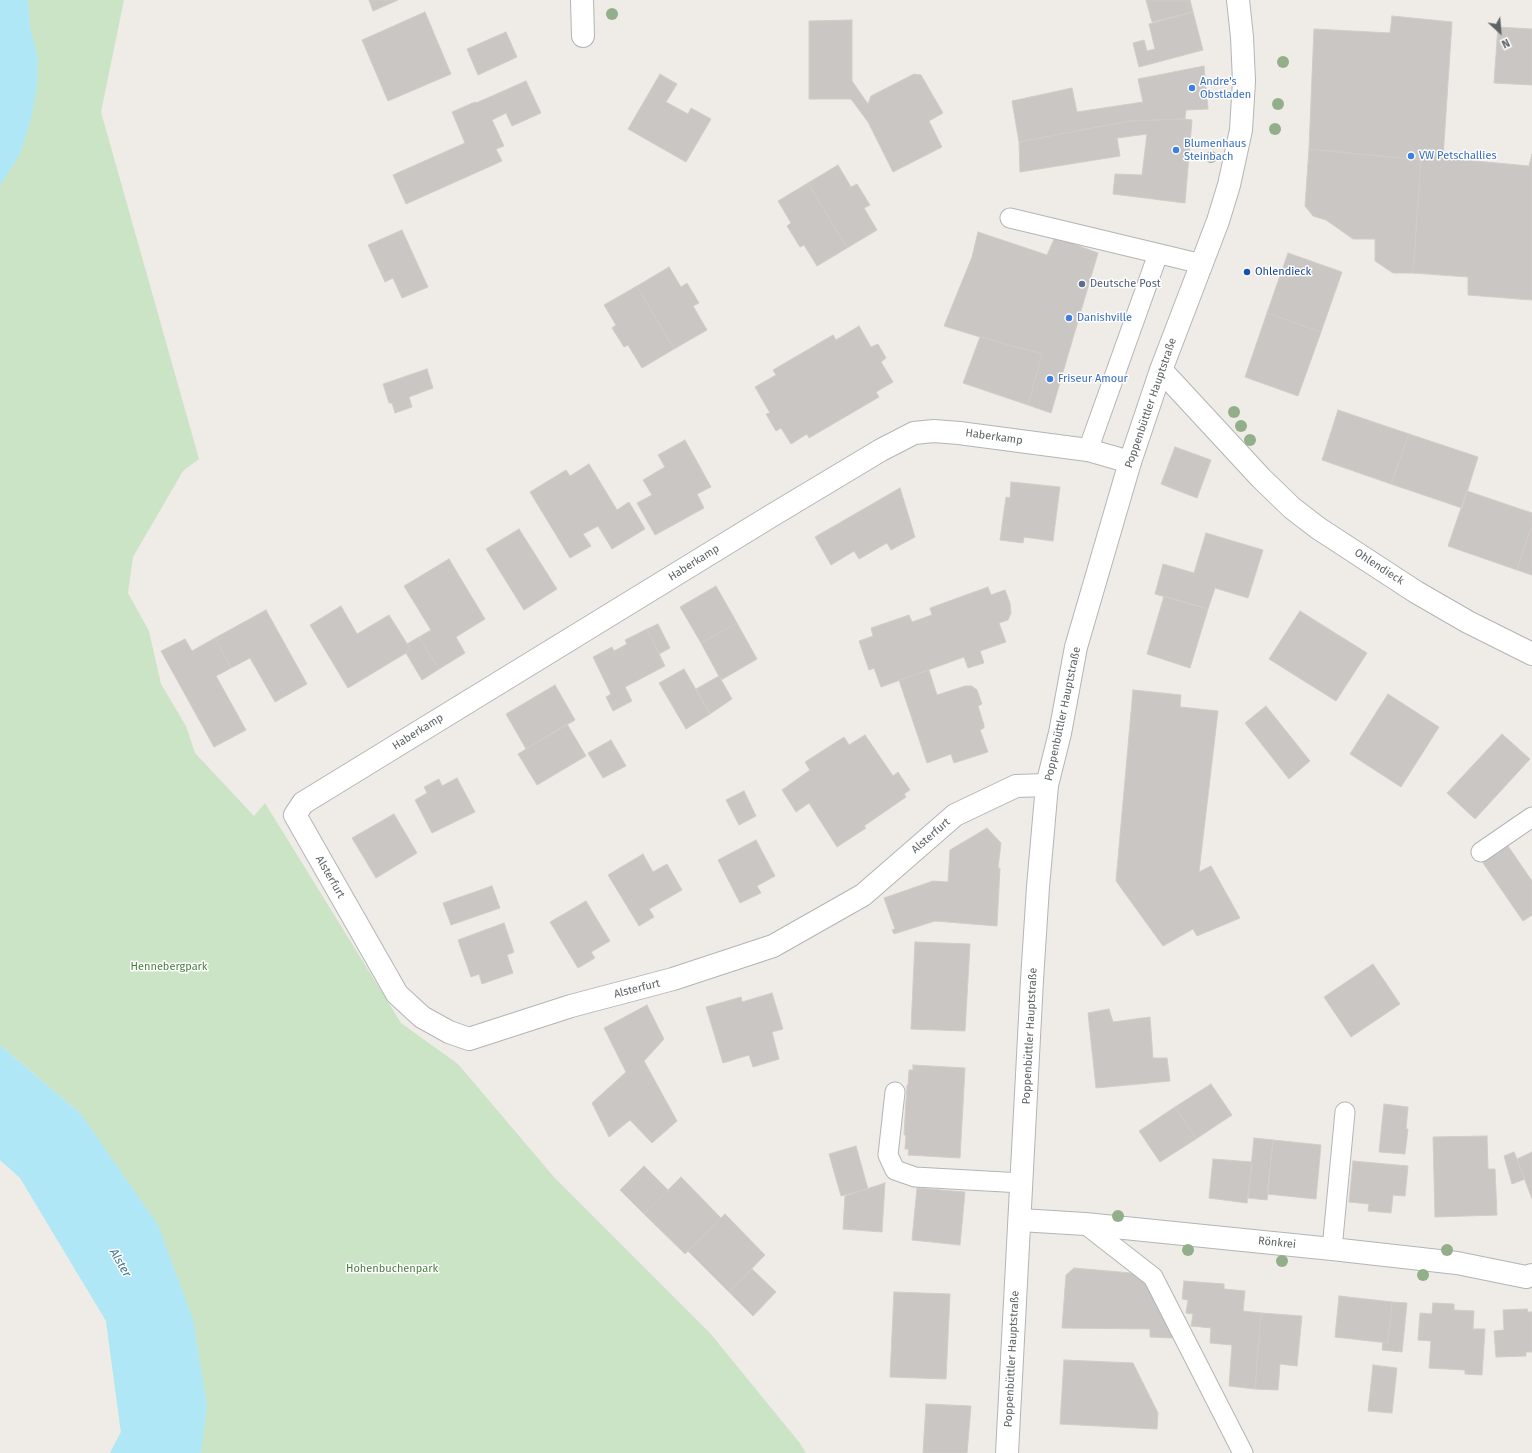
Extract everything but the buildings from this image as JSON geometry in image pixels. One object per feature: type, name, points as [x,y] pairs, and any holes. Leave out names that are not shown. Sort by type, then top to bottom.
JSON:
[{"type":"street","points":[[582,0],[583,36]]},
{"type":"street","name":"Poppenbüttler Hauptstraße","points":[[1007,1453],[1037,903],[1047,785],[1060,732],[1076,647],[1130,462],[1161,370],[1218,221],[1229,185],[1241,130],[1244,81],[1242,37],[1238,0]]},
{"type":"street","name":"Ohlendieck","points":[[1161,370],[1230,446],[1292,508],[1318,528],[1416,592],[1468,622],[1532,654]]},
{"type":"street","name":"Haberkamp","points":[[295,815],[303,803],[777,512],[881,450],[914,433],[934,431],[953,432],[1088,450],[1130,462]]},
{"type":"street","name":"Alsterfurt","points":[[295,815],[397,994],[422,1017],[449,1032],[469,1039],[571,1006],[673,979],[773,946],[863,895],[955,815],[1016,786],[1047,785]]},
{"type":"street","name":"Rönkrei","points":[[1020,1220],[1085,1224],[1332,1249],[1457,1263],[1526,1277],[1532,1275]]},
{"type":"lane","points":[[1010,218],[1202,264]]},
{"type":"lane","points":[[1088,450],[1158,254]]},
{"type":"lane","points":[[1481,852],[1532,817]]},
{"type":"lane","points":[[895,1092],[888,1155],[896,1170],[915,1178],[1022,1183]]},
{"type":"lane","points":[[1332,1249],[1345,1112]]},
{"type":"lane","points":[[1085,1224],[1153,1277],[1243,1453]]},
{"type":"green space","points":[[0,0],[124,0],[101,112],[199,459],[183,471],[133,557],[128,593],[149,631],[161,684],[186,726],[195,753],[254,816],[265,803],[401,1023],[458,1064],[554,1177],[710,1333],[799,1442],[806,1453],[110,1453],[121,1432],[81,1114],[0,1045]]},
{"type":"water","points":[[0,0],[28,0],[30,26],[38,58],[37,88],[31,119],[20,154],[0,186]]},
{"type":"water","name":"Alster","points":[[0,1045],[81,1114],[158,1225],[193,1319],[207,1405],[201,1453],[110,1453],[121,1432],[106,1321],[20,1178],[0,1160]]},
{"type":"place","name":"Andre's Obstladen","points":[[1192,88]]},
{"type":"place","name":"Blumenhaus Steinbach","points":[[1176,150]]},
{"type":"place","name":"VW Petschallies","points":[[1411,156]]},
{"type":"place","name":"Ohlendieck","points":[[1247,272]]},
{"type":"place","name":"Deutsche Post","points":[[1082,284]]},
{"type":"place","name":"Danishville","points":[[1069,318]]},
{"type":"place","name":"Friseur Amour","points":[[1050,379]]},
{"type":"park label","name":"Hennebergpark","points":[[169,967]]},
{"type":"park label","name":"Hohenbuchenpark","points":[[392,1269]]}]
